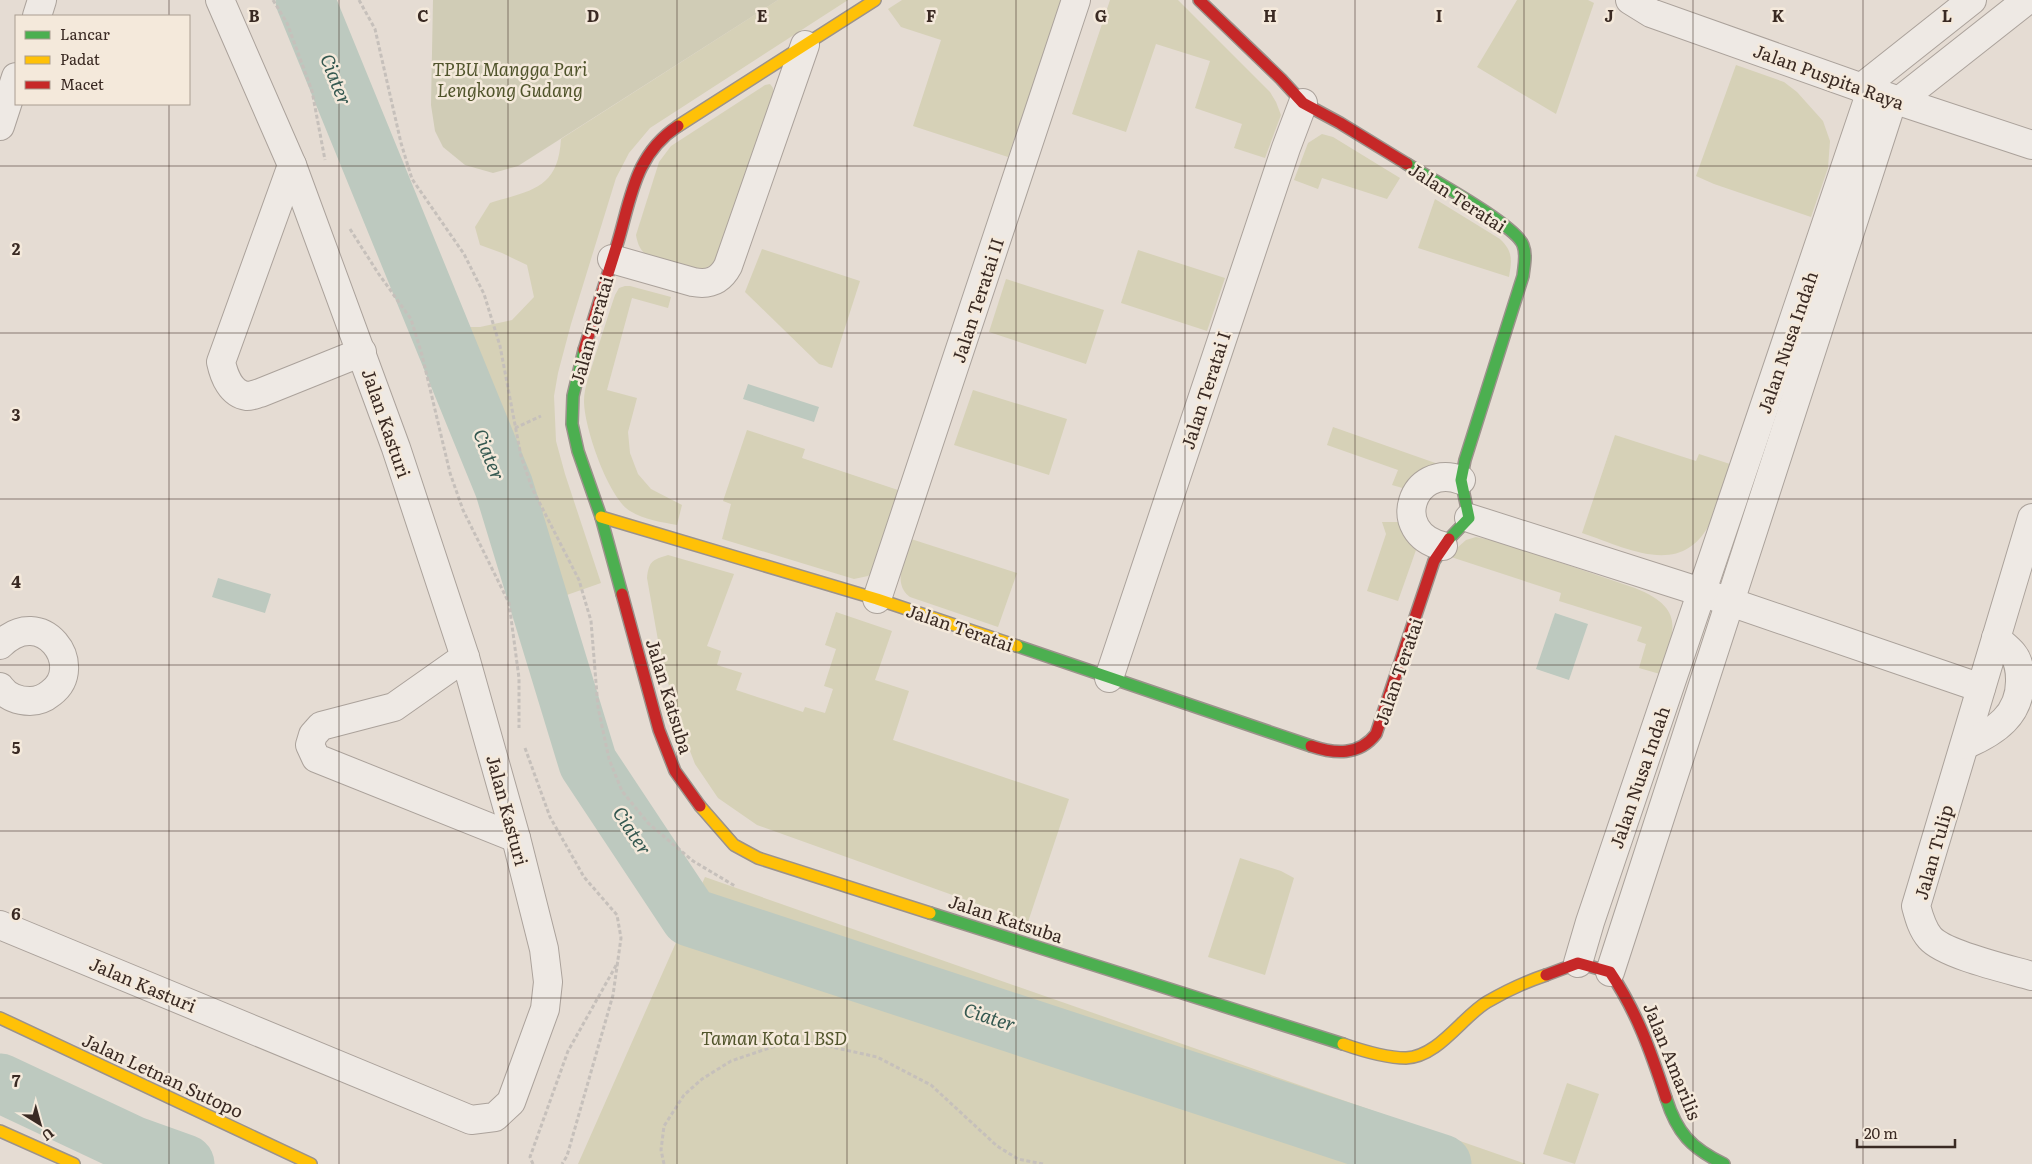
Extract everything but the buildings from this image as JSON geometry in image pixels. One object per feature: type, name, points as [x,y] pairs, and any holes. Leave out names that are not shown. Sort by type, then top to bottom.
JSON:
[{"type":"street","points":[[36,15],[42,0]]},
{"type":"street","name":"Jalan Kasturi","points":[[0,925],[471,1120],[495,1118],[511,1102],[545,1009],[548,982],[544,949],[516,838],[465,657],[362,352],[292,164],[220,0]]},
{"type":"street","name":"Jalan Teratai","points":[[875,0],[669,132],[657,142],[639,168],[578,369],[572,396],[572,424],[578,450],[601,517],[877,599],[1327,751],[1342,753],[1365,746],[1375,737],[1434,561],[1443,546],[1469,518],[1462,494],[1461,480],[1464,460],[1523,276],[1526,253],[1523,242],[1502,223],[1340,123],[1303,103],[1281,79],[1199,0]]},
{"type":"street","name":"Jalan Teratai II","points":[[877,599],[1076,0]]},
{"type":"street","name":"Jalan Puspita Raya","points":[[1630,0],[1652,13],[1881,95],[2032,144]]},
{"type":"street","points":[[1881,95],[1972,0]]},
{"type":"street","points":[[1881,95],[2027,0]]},
{"type":"street","name":"Jalan Teratai","points":[[612,259],[705,284],[723,275],[732,257],[805,45]]},
{"type":"street","points":[[0,126],[15,80]]},
{"type":"street","name":"Jalan Nusa Indah","points":[[1594,967],[1590,922],[1702,592],[1881,95]]},
{"type":"street","name":"Jalan Nusa Indah","points":[[1594,967],[1731,602],[1881,95]]},
{"type":"street","name":"Jalan Teratai I","points":[[1109,678],[1286,148],[1303,103]]},
{"type":"street","points":[[292,164],[221,362],[224,376],[233,389],[247,396],[253,395],[362,352]]},
{"type":"street","points":[[1443,546],[1423,538],[1417,530],[1411,511],[1413,500],[1427,482],[1439,477],[1461,480]]},
{"type":"street","name":"Jalan Katsuba","points":[[601,517],[659,730],[675,770],[693,799],[734,845],[758,858],[1345,1046],[1386,1056],[1408,1058],[1423,1053],[1437,1045],[1485,1003],[1518,985],[1594,967]]},
{"type":"street","points":[[1469,518],[1702,592],[1981,688]]},
{"type":"street","name":"Jalan Tulip","points":[[2032,518],[1916,906],[1923,927],[1930,939],[1951,951],[2032,976]]},
{"type":"street","points":[[0,645],[17,632],[29,630],[40,632],[51,638],[58,647],[63,658],[64,669],[61,681],[45,698],[34,701],[22,701],[11,697],[0,687]]},
{"type":"street","points":[[1965,745],[1988,735],[2002,723],[2016,706],[2020,685],[2020,670],[2014,654],[1996,638]]},
{"type":"street","points":[[465,657],[394,707],[321,726],[313,735],[310,745],[316,758],[516,838]]},
{"type":"street","name":"Jalan Amarilis","points":[[1594,967],[1630,1004],[1647,1041],[1668,1105],[1688,1141],[1703,1154],[1724,1164]]},
{"type":"street","name":"Jalan Letnan Sutopo","points":[[0,1018],[311,1164]]},
{"type":"street","points":[[0,1131],[74,1164]]},
{"type":"path","points":[[273,0],[287,23],[312,91],[326,165]]},
{"type":"path","points":[[360,0],[375,29],[400,143],[412,179],[464,254],[484,294],[500,346],[521,456],[532,488],[579,580],[592,621],[598,707],[609,759],[622,791],[648,823],[693,861],[736,886]]},
{"type":"path","points":[[349,226],[378,273],[411,319],[422,355],[450,473],[463,510],[510,603],[519,678],[519,731]]},
{"type":"path","points":[[522,740],[550,817],[584,877],[617,915],[621,938],[613,995],[567,1156],[562,1164]]},
{"type":"path","points":[[533,1164],[530,1157],[536,1134],[568,1051],[619,960]]},
{"type":"path","points":[[664,1164],[661,1150],[664,1126],[684,1095],[702,1079],[731,1061],[784,1043],[814,1043],[878,1057],[931,1085],[997,1146],[1018,1159],[1043,1164]]},
{"type":"green space","name":"TPBU Mangga Pari Lengkong Gudang","points":[[433,0],[778,0],[518,166],[493,173],[465,165],[443,147],[435,131],[431,105]]},
{"type":"green space","points":[[778,0],[848,0],[650,128],[629,153],[616,178],[571,324],[554,396],[556,441],[601,583],[564,596],[461,327],[480,327],[512,320],[534,297],[527,265],[480,245],[475,227],[490,203],[530,190],[548,178],[555,168],[559,156],[561,139]]},
{"type":"green space","points":[[902,0],[1062,0],[1008,157],[913,126],[941,40],[901,27],[888,9]]},
{"type":"green space","points":[[1110,0],[1178,0],[1270,92],[1281,115],[1265,158],[1234,148],[1242,124],[1195,108],[1210,61],[1156,44],[1126,132],[1072,114]]},
{"type":"green space","points":[[1517,0],[1588,0],[1594,3],[1556,114],[1477,67]]},
{"type":"green space","points":[[1736,65],[1784,82],[1797,92],[1823,121],[1830,141],[1828,168],[1811,217],[1696,176]]},
{"type":"green space","points":[[770,84],[773,88],[774,98],[723,253],[713,265],[699,270],[650,257],[644,253],[640,248],[636,235],[659,162],[671,146],[765,85]]},
{"type":"green space","points":[[1322,134],[1333,137],[1400,178],[1387,199],[1322,178],[1318,189],[1294,180],[1308,143]]},
{"type":"green space","points":[[1435,199],[1500,239],[1510,256],[1509,277],[1418,248]]},
{"type":"green space","points":[[762,249],[860,281],[832,368],[819,364],[745,292]]},
{"type":"green space","points":[[1138,250],[1225,278],[1207,331],[1121,303]]},
{"type":"green space","points":[[1006,279],[1104,310],[1086,364],[989,332]]},
{"type":"green space","points":[[625,286],[671,297],[668,308],[632,298],[607,390],[637,398],[628,432],[630,453],[638,474],[651,489],[682,505],[677,525],[641,517],[630,511],[622,503],[606,477],[588,427],[584,401],[586,384],[615,295],[619,288]]},
{"type":"green space","points":[[973,390],[1067,419],[1049,475],[954,445]]},
{"type":"green space","points":[[1333,427],[1441,465],[1406,489],[1392,485],[1398,470],[1327,445]]},
{"type":"green space","points":[[747,430],[805,449],[802,458],[901,491],[875,569],[868,576],[854,579],[722,539],[731,504],[723,501]]},
{"type":"green space","points":[[1615,435],[1696,461],[1699,454],[1730,464],[1712,519],[1700,538],[1687,549],[1671,554],[1655,555],[1637,552],[1582,533]]},
{"type":"green space","points":[[1382,522],[1398,522],[1407,541],[1416,550],[1398,601],[1367,591],[1386,534]]},
{"type":"green space","points":[[1476,537],[1500,542],[1635,588],[1663,604],[1669,613],[1672,633],[1660,674],[1639,668],[1646,644],[1637,641],[1642,627],[1559,601],[1561,593],[1448,556],[1466,540]]},
{"type":"green space","points":[[911,539],[1017,573],[998,627],[910,597],[904,591],[901,585],[901,570]]},
{"type":"green space","points":[[668,555],[734,574],[707,646],[721,651],[717,665],[742,673],[736,690],[803,712],[805,707],[825,713],[833,689],[824,686],[836,649],[825,645],[836,612],[892,631],[875,680],[909,691],[893,740],[1069,799],[1028,922],[757,825],[718,798],[695,764],[662,663],[647,578],[652,562]]},
{"type":"green space","points":[[1240,858],[1281,871],[1294,878],[1265,975],[1208,957]]},
{"type":"green space","name":"Taman Kota 1 BSD","points":[[705,877],[787,906],[1526,1164],[578,1164]]},
{"type":"green space","points":[[1567,1083],[1599,1094],[1575,1164],[1543,1154]]},
{"type":"shaded area","points":[[748,384],[819,407],[814,422],[743,399]]},
{"type":"shaded area","points":[[218,578],[271,594],[265,613],[212,597]]},
{"type":"shaded area","points":[[1555,613],[1588,624],[1569,680],[1536,669]]},
{"type":"waterway","name":"Ciater","points":[[305,0],[504,487],[588,763],[690,917],[1442,1164]]},
{"type":"waterway","points":[[0,1083],[132,1145],[185,1164]]},
{"type":"traffic: fast","points":[[1407,164],[1471,202],[1505,226],[1517,236],[1523,245],[1525,253],[1523,276],[1465,460],[1461,480],[1469,518],[1449,539]]},
{"type":"traffic: fast","points":[[584,350],[573,396],[572,424],[578,451],[601,517],[622,594]]},
{"type":"traffic: fast","points":[[1017,646],[1311,746]]},
{"type":"traffic: fast","points":[[930,913],[1343,1044]]},
{"type":"traffic: fast","points":[[1666,1098],[1675,1121],[1687,1138],[1703,1152],[1724,1164]]},
{"type":"traffic: slow","points":[[678,126],[875,0]]},
{"type":"traffic: slow","points":[[601,517],[877,599],[1017,646]]},
{"type":"traffic: slow","points":[[700,806],[734,845],[758,858],[930,913]]},
{"type":"traffic: slow","points":[[1343,1044],[1366,1052],[1390,1057],[1406,1058],[1418,1056],[1439,1044],[1487,1002],[1516,987],[1546,975]]},
{"type":"traffic: slow","points":[[0,1018],[311,1164]]},
{"type":"traffic: slow","points":[[0,1131],[74,1164]]},
{"type":"traffic: jam","points":[[1199,0],[1281,79],[1303,103],[1407,164]]},
{"type":"traffic: jam","points":[[584,350],[636,179],[652,150],[678,126]]},
{"type":"traffic: jam","points":[[1311,746],[1338,752],[1354,750],[1369,741],[1376,734],[1434,561],[1449,539]]},
{"type":"traffic: jam","points":[[622,594],[659,730],[675,771],[700,806]]},
{"type":"traffic: jam","points":[[1546,975],[1578,963],[1610,972],[1628,1002],[1642,1033],[1666,1098]]}]
